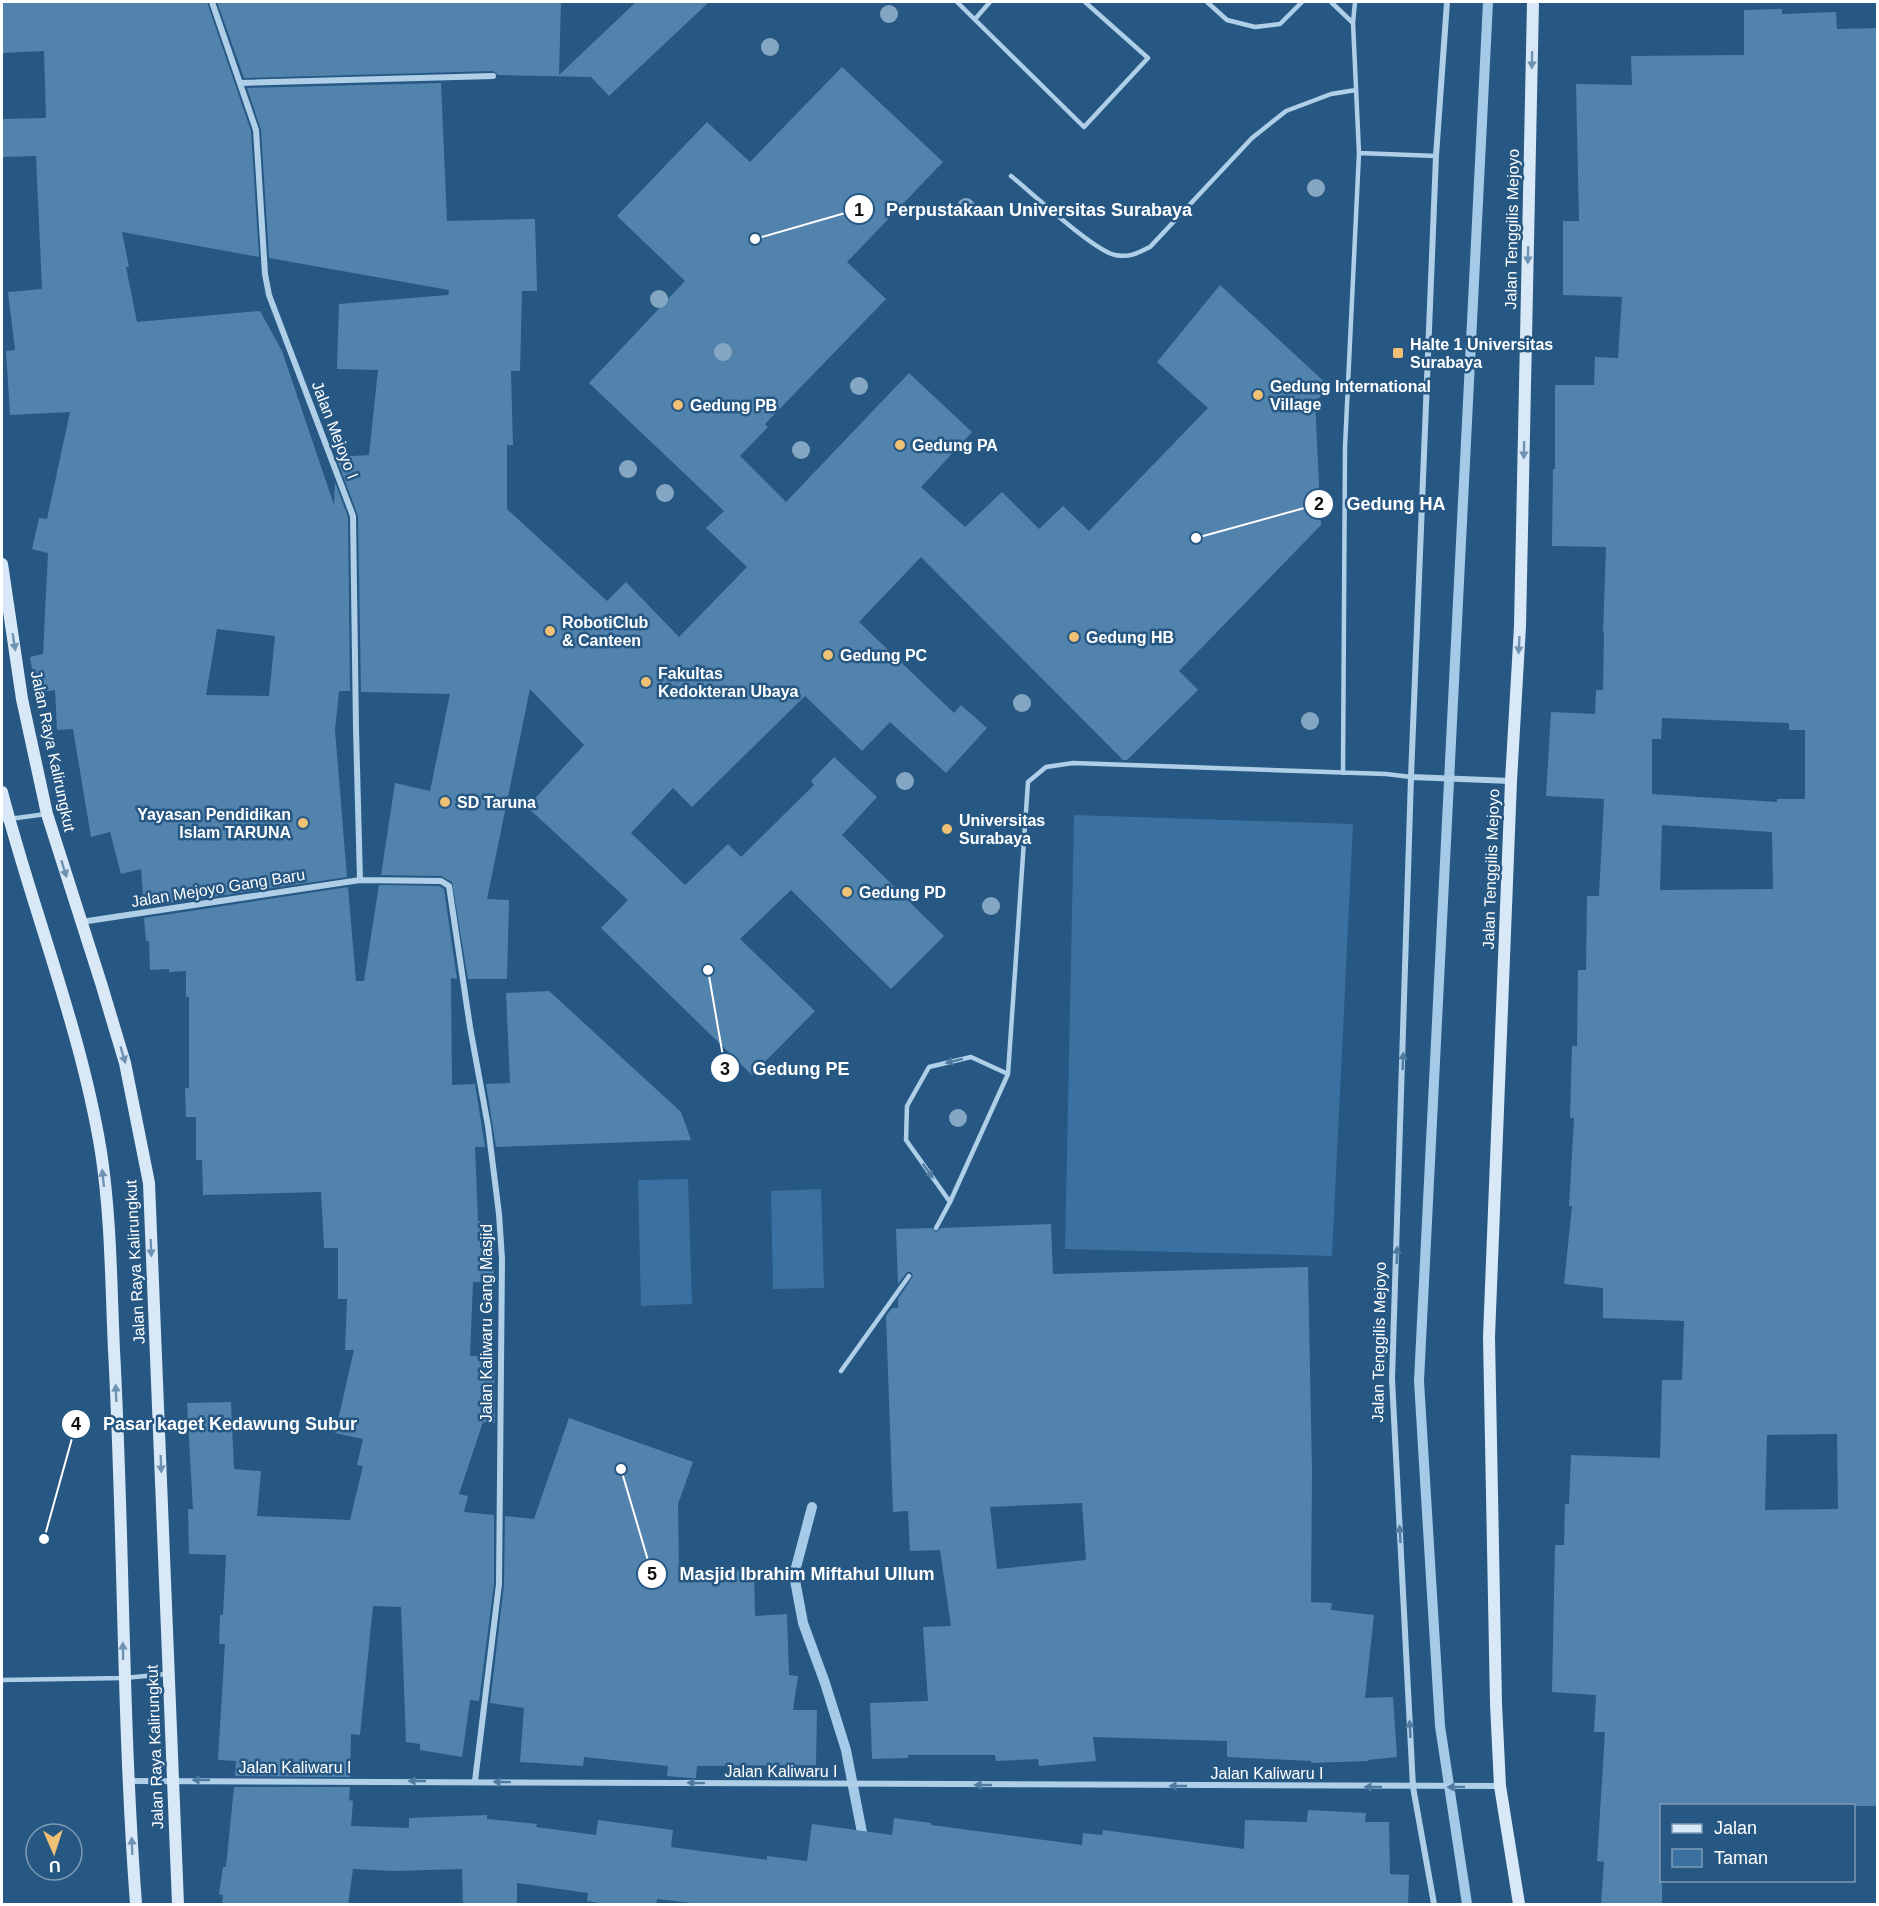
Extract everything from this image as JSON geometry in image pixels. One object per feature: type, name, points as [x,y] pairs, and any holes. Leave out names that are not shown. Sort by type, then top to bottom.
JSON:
[{"type":"main road","name":"Jalan Tenggilis Mejoyo","points":[[1519,1905],[1500,1786],[1495,1692],[1489,1337],[1511,781],[1520,626],[1533,2]]},
{"type":"main road","name":"Jalan Raya Kalirungkut","points":[[2,564],[22,699],[47,814],[125,1063],[149,1183],[178,1905]]},
{"type":"main road","name":"Jalan Raya Kalirungkut","points":[[2,792],[5,820],[66,1007],[100,1152],[106,1209],[116,1394],[124,1678],[136,1905]]},
{"type":"street","name":"Jalan Mejoyo I","points":[[213,2],[256,130],[265,274],[269,295],[354,516],[360,880]]},
{"type":"street","name":"Jalan Tenggilis Mejoyo","points":[[1434,1905],[1413,1787],[1392,1379],[1411,777],[1436,156],[1447,2]]},
{"type":"street","points":[[240,83],[493,76]]},
{"type":"street","name":"Jalan Tenggilis Mejoyo","points":[[1411,777],[1511,781]]},
{"type":"street","name":"Jalan Mejoyo Gang Baru","points":[[81,922],[360,880]]},
{"type":"street","name":"Jalan Kaliwaru Gang Masjid","points":[[360,880],[441,881],[449,886],[470,1027],[488,1126],[502,1259],[500,1584],[475,1781]]},
{"type":"street","name":"Jalan Kaliwaru I","points":[[129,1781],[1500,1786]]},
{"type":"lane","points":[[957,2],[1084,127],[1149,58],[1085,2]]},
{"type":"lane","points":[[975,19],[990,2]]},
{"type":"lane","points":[[1207,2],[1227,20],[1255,27],[1280,24],[1302,2]]},
{"type":"lane","points":[[1330,2],[1353,23]]},
{"type":"lane","points":[[1343,773],[1345,447],[1359,153],[1353,23],[1355,2]]},
{"type":"lane","points":[[1011,176],[1094,244],[1113,255],[1132,256],[1150,246],[1252,138],[1286,111],[1331,94],[1356,90]]},
{"type":"lane","points":[[1359,153],[1436,156]]},
{"type":"lane","points":[[936,1228],[1008,1074],[1028,782],[1046,767],[1073,764],[1386,774],[1411,777]]},
{"type":"lane","points":[[5,820],[47,814]]},
{"type":"lane","points":[[950,1202],[906,1140],[907,1106],[929,1067],[971,1057],[1008,1074]]},
{"type":"lane","points":[[841,1371],[909,1276]]},
{"type":"lane","points":[[2,1680],[124,1678],[170,1674]]},
{"type":"green space","points":[[1074,815],[1353,824],[1332,1256],[1065,1249]]},
{"type":"green space","points":[[688,1179],[692,1304],[641,1306],[638,1180]]},
{"type":"green space","points":[[821,1189],[824,1288],[773,1289],[771,1191]]},
{"type":"building","points":[[2,2],[207,2],[251,131],[259,257],[122,232],[129,267],[126,267],[137,322],[260,311],[282,351],[334,505],[335,482],[348,517],[350,691],[339,691],[335,730],[347,877],[144,907],[141,869],[121,874],[110,832],[91,837],[73,729],[57,730],[55,690],[36,693],[30,657],[43,654],[48,553],[32,549],[39,518],[47,519],[70,412],[10,415],[6,351],[15,350],[8,292],[42,289],[36,156],[2,157],[2,119],[46,118],[44,51],[2,53]],"holes":[[[217,629],[275,636],[269,696],[206,695]]]},
{"type":"building","points":[[217,2],[561,2],[559,75],[636,2],[709,2],[609,96],[591,77],[498,75],[493,71],[244,78]]},
{"type":"building","points":[[1782,9],[1782,14],[1836,12],[1837,29],[1878,28],[1878,1806],[1660,1804],[1662,1905],[1601,1905],[1604,1862],[1597,1861],[1605,1732],[1594,1732],[1596,1695],[1552,1692],[1555,1545],[1564,1545],[1565,1504],[1569,1504],[1571,1455],[1660,1458],[1662,1380],[1682,1380],[1684,1321],[1603,1318],[1603,1288],[1564,1284],[1572,1206],[1569,1206],[1574,1118],[1570,1118],[1572,1046],[1577,1046],[1578,970],[1586,970],[1587,896],[1599,896],[1604,799],[1546,796],[1551,712],[1595,714],[1596,690],[1603,690],[1606,547],[1552,546],[1555,385],[1594,385],[1595,357],[1618,358],[1622,297],[1563,295],[1563,221],[1579,221],[1576,84],[1632,85],[1631,56],[1744,55],[1744,10]],"holes":[[[1662,718],[1789,723],[1789,730],[1805,730],[1805,799],[1777,799],[1777,802],[1652,794],[1652,739],[1661,739]],[[1662,825],[1772,832],[1773,889],[1660,890]],[[1837,1434],[1838,1509],[1765,1510],[1767,1435]]]},
{"type":"building","points":[[842,67],[943,162],[847,262],[886,299],[765,424],[768,427],[740,456],[786,502],[909,373],[972,432],[921,487],[965,527],[1002,492],[1039,529],[1063,506],[1089,531],[1208,408],[1157,362],[1220,285],[1331,388],[1315,401],[1321,525],[1179,671],[1198,690],[1127,760],[1123,760],[921,557],[859,622],[954,713],[961,705],[987,728],[946,773],[890,722],[862,751],[805,696],[692,807],[673,788],[631,833],[685,885],[728,844],[741,857],[814,785],[811,781],[834,757],[877,797],[842,835],[944,936],[891,989],[791,890],[740,939],[815,1011],[752,1075],[601,928],[628,900],[527,807],[584,745],[530,689],[487,899],[509,900],[507,979],[468,979],[452,882],[441,876],[381,875],[395,783],[430,791],[450,694],[361,692],[358,516],[336,457],[369,455],[378,370],[337,369],[339,304],[448,295],[449,290],[269,258],[261,130],[247,88],[441,83],[447,221],[535,219],[537,291],[522,291],[520,371],[511,371],[513,445],[507,445],[507,509],[607,601],[626,582],[679,637],[747,567],[706,528],[724,511],[589,383],[685,281],[617,216],[707,122],[750,162]]},
{"type":"building","points":[[379,885],[439,886],[444,889],[457,979],[451,978],[452,1085],[475,1084],[485,1147],[475,1147],[478,1221],[480,1221],[480,1248],[493,1248],[494,1281],[473,1282],[470,1356],[494,1356],[495,1423],[483,1422],[459,1494],[468,1496],[464,1512],[494,1515],[494,1584],[479,1701],[470,1700],[462,1757],[420,1750],[420,1744],[406,1742],[401,1607],[373,1606],[360,1735],[351,1734],[350,1777],[235,1776],[236,1761],[218,1760],[225,1644],[219,1644],[220,1615],[223,1615],[226,1555],[189,1554],[188,1509],[193,1509],[187,1403],[231,1402],[234,1469],[261,1471],[257,1516],[350,1520],[363,1466],[357,1465],[363,1439],[335,1433],[354,1350],[345,1350],[347,1299],[338,1299],[338,1248],[324,1248],[321,1192],[203,1195],[202,1160],[196,1160],[196,1117],[186,1117],[185,1088],[189,1088],[189,997],[186,997],[186,971],[150,970],[149,941],[146,941],[144,918],[348,887],[356,981],[364,981]]},
{"type":"building","points":[[549,991],[681,1112],[691,1140],[496,1147],[486,1084],[510,1083],[506,993]]},
{"type":"building","points":[[1051,1224],[1053,1274],[1308,1267],[1312,1471],[1311,1602],[1332,1603],[1331,1610],[1374,1615],[1365,1698],[1393,1697],[1397,1757],[1368,1761],[1311,1763],[1311,1761],[1227,1757],[1227,1741],[1093,1737],[1096,1761],[1039,1766],[1038,1759],[996,1761],[995,1755],[908,1755],[908,1758],[872,1759],[870,1703],[928,1701],[923,1627],[951,1626],[940,1550],[910,1551],[908,1511],[893,1512],[886,1316],[892,1308],[898,1308],[898,1299],[913,1276],[911,1272],[907,1272],[898,1284],[896,1229],[932,1228],[936,1232],[941,1228]],"holes":[[[1082,1503],[1086,1560],[997,1569],[990,1507]]]},
{"type":"building","points":[[569,1418],[693,1462],[678,1504],[679,1571],[754,1570],[755,1616],[787,1614],[789,1675],[798,1676],[793,1710],[817,1710],[816,1765],[697,1766],[696,1778],[691,1778],[667,1776],[668,1766],[584,1757],[583,1766],[520,1762],[524,1708],[490,1703],[504,1585],[505,1516],[534,1519]]},
{"type":"building","points":[[234,1787],[350,1787],[349,1800],[353,1801],[351,1826],[409,1828],[409,1818],[487,1815],[487,1819],[537,1824],[536,1827],[596,1835],[598,1820],[673,1830],[671,1847],[767,1860],[767,1856],[807,1861],[812,1824],[892,1835],[894,1818],[1082,1845],[1083,1833],[1102,1835],[1103,1830],[1244,1849],[1245,1820],[1307,1822],[1308,1810],[1366,1813],[1365,1822],[1389,1822],[1390,1874],[1409,1875],[1408,1905],[709,1905],[657,1899],[656,1905],[611,1905],[587,1901],[588,1893],[517,1883],[517,1905],[463,1905],[462,1869],[394,1871],[353,1869],[348,1905],[222,1905],[223,1895],[219,1894],[223,1867],[226,1867]]},
{"type":"waterway","points":[[1467,1904],[1440,1726],[1419,1381],[1488,2]]},
{"type":"waterway","points":[[812,1507],[794,1575],[803,1623],[846,1750],[864,1843]]},
{"type":"place","name":"Perpustakaan Universitas Surabaya","points":[[755,239]]},
{"type":"place","name":"Halte 1 Universitas Surabaya","points":[[1398,353]]},
{"type":"place","name":"Gedung International Village","points":[[1258,395]]},
{"type":"place","name":"Gedung PB","points":[[678,405]]},
{"type":"place","name":"Gedung PA","points":[[900,445]]},
{"type":"place","name":"Gedung HA","points":[[1196,538]]},
{"type":"place","name":"RobotiClub & Canteen","points":[[550,631]]},
{"type":"place","name":"Gedung HB","points":[[1074,637]]},
{"type":"place","name":"Gedung PC","points":[[828,655]]},
{"type":"place","name":"Fakultas Kedokteran Ubaya","points":[[646,682]]},
{"type":"place","name":"SD Taruna","points":[[445,802]]},
{"type":"place","name":"Yayasan Pendidikan Islam TARUNA","points":[[303,823]]},
{"type":"place","name":"Universitas Surabaya","points":[[947,829]]},
{"type":"place","name":"Gedung PD","points":[[847,892]]},
{"type":"place","name":"Gedung PE","points":[[708,970]]},
{"type":"place","name":"Masjid Ibrahim Miftahul Ullum","points":[[621,1469]]},
{"type":"place","name":"Pasar kaget Kedawung Subur","points":[[44,1539]]}]
